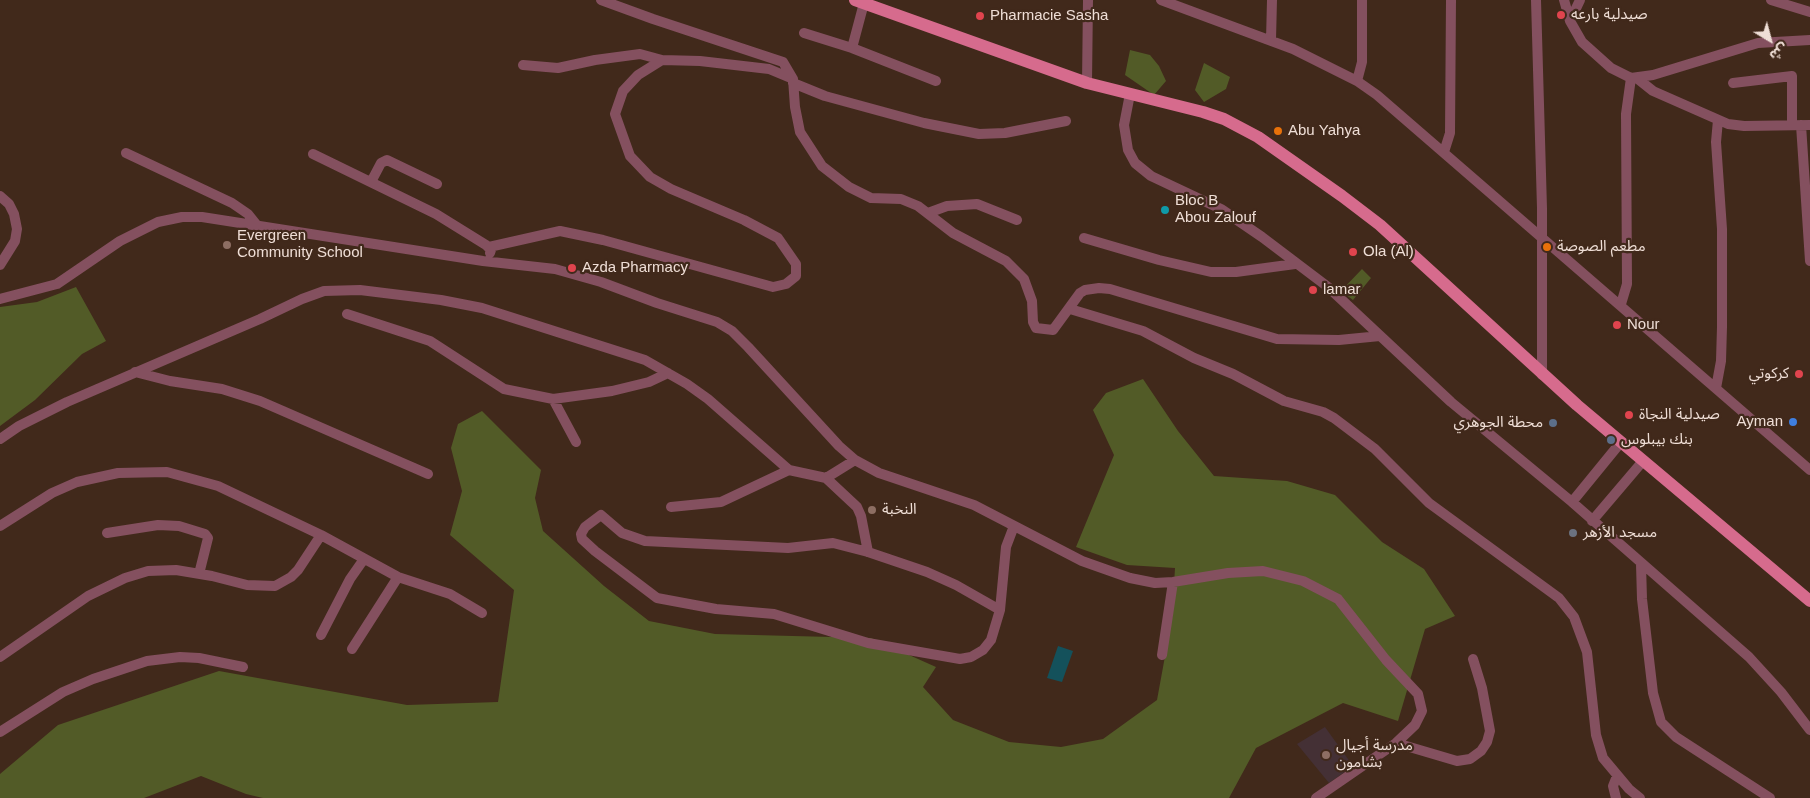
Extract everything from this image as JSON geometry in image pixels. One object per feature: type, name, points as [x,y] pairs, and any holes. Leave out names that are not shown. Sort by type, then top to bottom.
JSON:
[{"type":"main road","points":[[860,2],[1087,83],[1176,104],[1224,120],[1276,149],[1380,225],[1542,375],[1810,601]]},
{"type":"street","points":[[601,0],[706,38],[784,62],[793,81],[795,107],[800,132],[822,166],[849,187],[872,198],[909,201],[953,233],[1006,261],[1020,273],[1032,301],[1036,328],[1053,330],[1070,309],[1076,298],[1085,290],[1110,288],[1278,339],[1339,340],[1380,336]]},
{"type":"street","points":[[1087,83],[1088,0]]},
{"type":"street","points":[[1162,0],[1181,3],[1272,40],[1357,81],[1388,103],[1810,470]]},
{"type":"street","points":[[1272,0],[1272,40]]},
{"type":"street","points":[[1357,81],[1362,62],[1362,0]]},
{"type":"street","points":[[1444,152],[1450,133],[1451,0]]},
{"type":"street","points":[[1536,0],[1542,237],[1542,375]]},
{"type":"street","points":[[1564,0],[1570,21],[1577,35],[1592,53],[1617,73],[1634,79],[1648,88],[1718,120],[1744,126],[1801,125]]},
{"type":"street","points":[[1570,21],[1580,0]]},
{"type":"street","points":[[1771,0],[1810,12]]},
{"type":"street","points":[[852,48],[860,2]]},
{"type":"street","points":[[804,32],[852,48],[936,81]]},
{"type":"street","points":[[1634,79],[1742,47],[1768,42],[1810,40]]},
{"type":"street","points":[[523,65],[558,68],[595,60],[640,54],[662,60],[700,61],[768,69],[825,96],[924,124],[980,134],[1005,133],[1066,121]]},
{"type":"street","points":[[313,154],[436,214],[489,247],[560,231],[603,240],[773,287],[786,284],[796,276],[796,264],[778,238],[650,177],[630,156],[615,114],[623,91],[638,74],[662,60]]},
{"type":"street","points":[[1733,83],[1792,76],[1801,125],[1810,261]]},
{"type":"street","points":[[1621,304],[1627,284],[1626,114],[1634,79]]},
{"type":"street","points":[[1130,94],[1124,125],[1128,150],[1135,163],[1151,176],[1221,209],[1262,237],[1295,264],[1328,287],[1451,402],[1572,502],[1756,663],[1782,692],[1810,730]]},
{"type":"street","points":[[1716,388],[1721,361],[1722,327],[1722,230],[1716,142],[1718,120]]},
{"type":"street","points":[[126,153],[232,203],[248,214],[256,224]]},
{"type":"street","points":[[371,182],[381,163],[387,160],[437,184]]},
{"type":"street","points":[[0,196],[9,204],[14,214],[16,236],[0,265]]},
{"type":"street","points":[[928,214],[947,206],[977,204],[1018,220]]},
{"type":"street","points":[[0,299],[57,284],[120,241],[158,222],[182,217],[202,217],[256,224],[344,241],[574,273],[723,325],[748,347],[802,407],[855,460],[895,479],[974,505],[1104,570],[1144,581],[1173,582],[1228,573],[1263,571],[1286,575],[1320,588],[1333,596],[1418,694],[1422,712],[1419,718],[1396,743],[1316,798]]},
{"type":"street","points":[[1084,238],[1159,260],[1211,272],[1236,272],[1295,264]]},
{"type":"street","points":[[483,261],[491,251],[489,247]]},
{"type":"street","points":[[0,439],[39,415],[324,291],[344,289],[441,300],[482,308],[645,360],[668,373],[708,400],[789,470],[826,478],[857,506],[861,516],[868,552]]},
{"type":"street","points":[[1070,309],[1143,331],[1194,358],[1233,374],[1284,402],[1323,412],[1334,418],[1375,449],[1429,503],[1559,598],[1574,617],[1585,644],[1590,663],[1599,748],[1603,758],[1617,776],[1640,798]]},
{"type":"street","points":[[347,314],[430,341],[504,390],[553,398],[612,391],[649,382],[668,373]]},
{"type":"street","points":[[135,372],[222,389],[252,398],[428,474]]},
{"type":"street","points":[[553,398],[576,442]]},
{"type":"street","points":[[1572,502],[1621,442]]},
{"type":"street","points":[[826,478],[855,460]]},
{"type":"street","points":[[1592,521],[1643,461]]},
{"type":"street","points":[[671,507],[721,502],[789,470]]},
{"type":"street","points":[[0,526],[52,493],[77,482],[118,473],[167,472],[218,486],[321,535],[398,577],[450,594],[482,613]]},
{"type":"street","points":[[1000,610],[956,585],[868,552],[833,543],[788,548],[645,541],[622,532],[601,515],[585,527],[581,534],[582,539],[595,552],[657,598],[716,609],[774,614],[868,643],[950,658],[971,657],[983,650],[991,640],[1000,610],[1002,569],[1014,526]]},
{"type":"street","points":[[107,533],[158,525],[179,526],[205,534],[208,538],[199,574]]},
{"type":"street","points":[[0,657],[88,596],[125,578],[160,570],[199,574],[247,586],[275,586],[291,577],[298,570],[321,535]]},
{"type":"street","points":[[321,635],[350,579],[364,559]]},
{"type":"street","points":[[1641,564],[1642,599],[1653,693],[1661,722],[1676,736],[1770,798]]},
{"type":"street","points":[[352,649],[398,577]]},
{"type":"street","points":[[1162,655],[1173,582]]},
{"type":"street","points":[[0,732],[63,692],[93,679],[147,661],[190,657],[243,666]]},
{"type":"street","points":[[1396,743],[1457,761],[1470,759],[1481,751],[1487,742],[1490,731],[1482,688],[1473,660]]},
{"type":"street","points":[[1616,798],[1613,786],[1617,776]]},
{"type":"shaded area","name":"مدرسة أجيال بشامون","points":[[1325,727],[1353,766],[1329,783],[1297,744]]},
{"type":"green space","points":[[1130,50],[1150,55],[1159,66],[1166,81],[1154,95],[1125,75]]},
{"type":"green space","points":[[1204,63],[1230,77],[1226,89],[1204,102],[1195,90]]},
{"type":"green space","points":[[1362,269],[1371,278],[1353,300],[1341,291]]},
{"type":"green space","points":[[76,287],[106,341],[82,354],[35,400],[0,426],[0,307],[37,302]]},
{"type":"green space","points":[[1143,379],[1178,431],[1214,476],[1287,481],[1335,495],[1382,542],[1424,569],[1455,616],[1425,629],[1398,721],[1343,703],[1256,748],[1229,798],[263,798],[246,794],[201,776],[144,798],[0,798],[0,774],[58,725],[219,671],[407,705],[498,702],[514,590],[450,535],[462,491],[451,448],[458,424],[482,411],[541,470],[535,498],[543,531],[604,586],[649,621],[715,634],[871,638],[936,667],[923,687],[953,720],[1009,742],[1061,747],[1103,739],[1157,700],[1172,618],[1175,568],[1127,565],[1076,547],[1114,455],[1093,410],[1106,393]]},
{"type":"water","points":[[1058,646],[1073,651],[1062,682],[1047,678]]},
{"type":"place","name":"صيدلية بارعه","points":[[1561,15]]},
{"type":"place","name":"Pharmacie Sasha","points":[[980,16]]},
{"type":"place","name":"Abu Yahya","points":[[1278,131]]},
{"type":"place","name":"Bloc B Abou Zalouf","points":[[1165,210]]},
{"type":"place","name":"Evergreen Community School","points":[[227,245]]},
{"type":"place","name":"مطعم الصوصة","points":[[1547,247]]},
{"type":"place","name":"Ola (Al)","points":[[1353,252]]},
{"type":"place","name":"Azda Pharmacy","points":[[572,268]]},
{"type":"place","name":"lamar","points":[[1313,290]]},
{"type":"place","name":"Nour","points":[[1617,325]]},
{"type":"place","name":"كركوتي","points":[[1799,374]]},
{"type":"place","name":"صيدلية النجاة","points":[[1629,415]]},
{"type":"place","name":"Ayman","points":[[1793,422]]},
{"type":"place","name":"محطة الجوهري","points":[[1553,423]]},
{"type":"place","name":"بنك بيبلوس","points":[[1611,440]]},
{"type":"place","name":"النخبة","points":[[872,510]]},
{"type":"place","name":"مسجد الأزهر","points":[[1573,533]]},
{"type":"place","name":"مدرسة أجيال بشامون","points":[[1326,755]]}]
